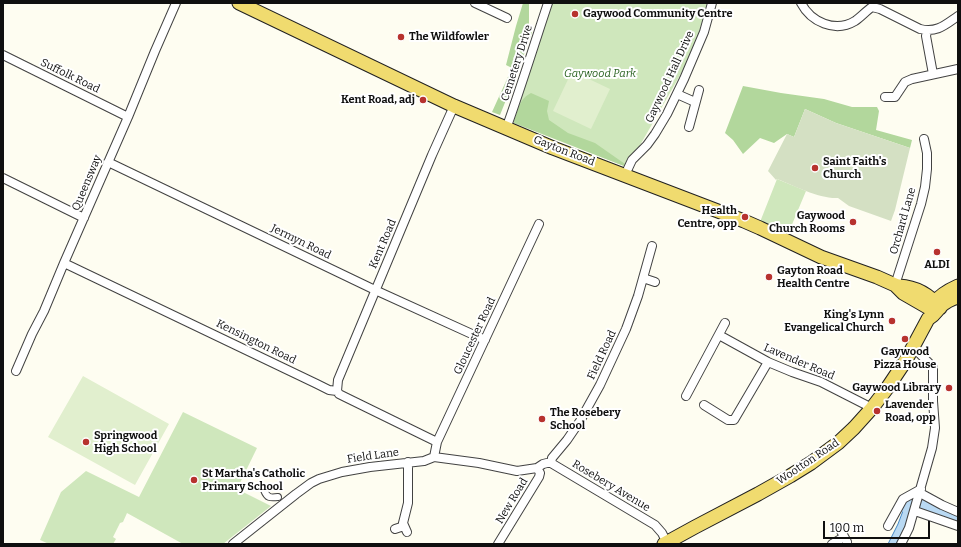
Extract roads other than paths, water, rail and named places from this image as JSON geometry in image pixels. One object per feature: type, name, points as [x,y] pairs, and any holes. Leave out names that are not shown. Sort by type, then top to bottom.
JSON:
[{"type":"main road","name":"Gayton Road","points":[[239,3],[454,106],[506,129],[760,228],[821,257],[876,277],[895,286],[903,293],[934,310]]},
{"type":"main road","points":[[934,310],[943,294],[958,286]]},
{"type":"main road","points":[[934,310],[958,297]]},
{"type":"main road","name":"Wootton Road","points":[[669,543],[811,463],[838,443],[872,408],[897,374],[934,310]]},
{"type":"street","name":"Queensway","points":[[16,371],[44,311],[176,3]]},
{"type":"street","points":[[475,3],[491,6],[507,18]]},
{"type":"street","name":"Cemetery Drive","points":[[506,129],[518,97],[548,3]]},
{"type":"street","name":"Gaywood Hall Drive","points":[[625,175],[632,160],[647,145],[662,124],[704,32],[712,3]]},
{"type":"street","points":[[801,3],[804,10],[811,16],[830,26],[840,26],[854,22],[873,5],[920,29],[927,31],[940,28],[958,16]]},
{"type":"street","points":[[927,31],[926,36],[933,74]]},
{"type":"street","name":"Suffolk Road","points":[[3,55],[128,117]]},
{"type":"street","points":[[885,97],[895,96],[905,82],[918,77],[958,70]]},
{"type":"street","points":[[689,127],[699,90]]},
{"type":"street","points":[[677,94],[696,102]]},
{"type":"street","name":"Kent Road","points":[[337,391],[338,380],[454,106]]},
{"type":"street","name":"Orchard Lane","points":[[895,286],[922,204],[928,153],[924,139]]},
{"type":"street","name":"Jermyn Road","points":[[108,162],[375,290],[485,340]]},
{"type":"street","points":[[3,178],[84,218]]},
{"type":"street","name":"Gloucester Road","points":[[434,457],[437,442],[539,224]]},
{"type":"street","name":"Field Road","points":[[551,463],[552,458],[580,421],[600,385],[626,329],[638,296],[652,246]]},
{"type":"street","name":"Kensington Road","points":[[64,263],[329,390],[337,391],[339,394],[437,442]]},
{"type":"street","points":[[643,278],[655,282]]},
{"type":"street","points":[[686,396],[725,323]]},
{"type":"street","name":"Lavender Road","points":[[719,335],[768,362],[821,382],[872,408]]},
{"type":"street","points":[[901,544],[909,528],[915,510],[932,448],[934,428],[934,370],[931,363],[912,349]]},
{"type":"street","points":[[704,405],[728,420],[734,420],[768,362]]},
{"type":"street","name":"Field Lane","points":[[237,543],[311,483],[342,472],[370,467],[424,461],[434,457],[480,463],[517,471],[537,468]]},
{"type":"street","points":[[395,529],[406,529],[403,523],[408,503],[408,462]]},
{"type":"street","points":[[537,468],[543,464],[551,463]]},
{"type":"street","name":"Rosebery Avenue","points":[[551,463],[655,525],[669,543]]},
{"type":"street","name":"New Road","points":[[498,544],[539,477],[540,473],[537,468]]},
{"type":"street","points":[[264,490],[268,496],[278,497]]},
{"type":"street","points":[[888,526],[903,499],[919,493],[958,512]]},
{"type":"street","points":[[915,510],[958,526]]},
{"type":"street","points":[[832,544],[844,536]]},
{"type":"water","points":[[912,501],[922,503],[914,507],[896,544],[888,544],[906,503]]},
{"type":"waterway","points":[[908,508],[909,505],[913,503],[922,503],[933,509],[958,518]]},
{"type":"place","name":"Gaywood Community Centre","points":[[575,14]]},
{"type":"place","name":"The Wildfowler","points":[[401,37]]},
{"type":"place","name":"Kent Road, adj","points":[[423,100]]},
{"type":"place","name":"Saint Faith's Church","points":[[815,168]]},
{"type":"place","name":"Health Centre, opp","points":[[745,217]]},
{"type":"place","name":"Gaywood Church Rooms","points":[[853,222]]},
{"type":"place","name":"ALDI","points":[[937,252]]},
{"type":"place","name":"Gayton Road Health Centre","points":[[769,277]]},
{"type":"place","name":"King's Lynn Evangelical Church","points":[[892,321]]},
{"type":"place","name":"Gaywood Pizza House","points":[[905,339]]},
{"type":"place","name":"Gaywood Library","points":[[949,388]]},
{"type":"place","name":"Lavender Road, opp","points":[[877,411]]},
{"type":"place","name":"The Rosebery School","points":[[542,419]]},
{"type":"place","name":"Springwood High School","points":[[86,442]]},
{"type":"place","name":"St Martha's Catholic Primary School","points":[[194,480]]},
{"type":"park label","name":"Gaywood Park","points":[[600,74]]}]
